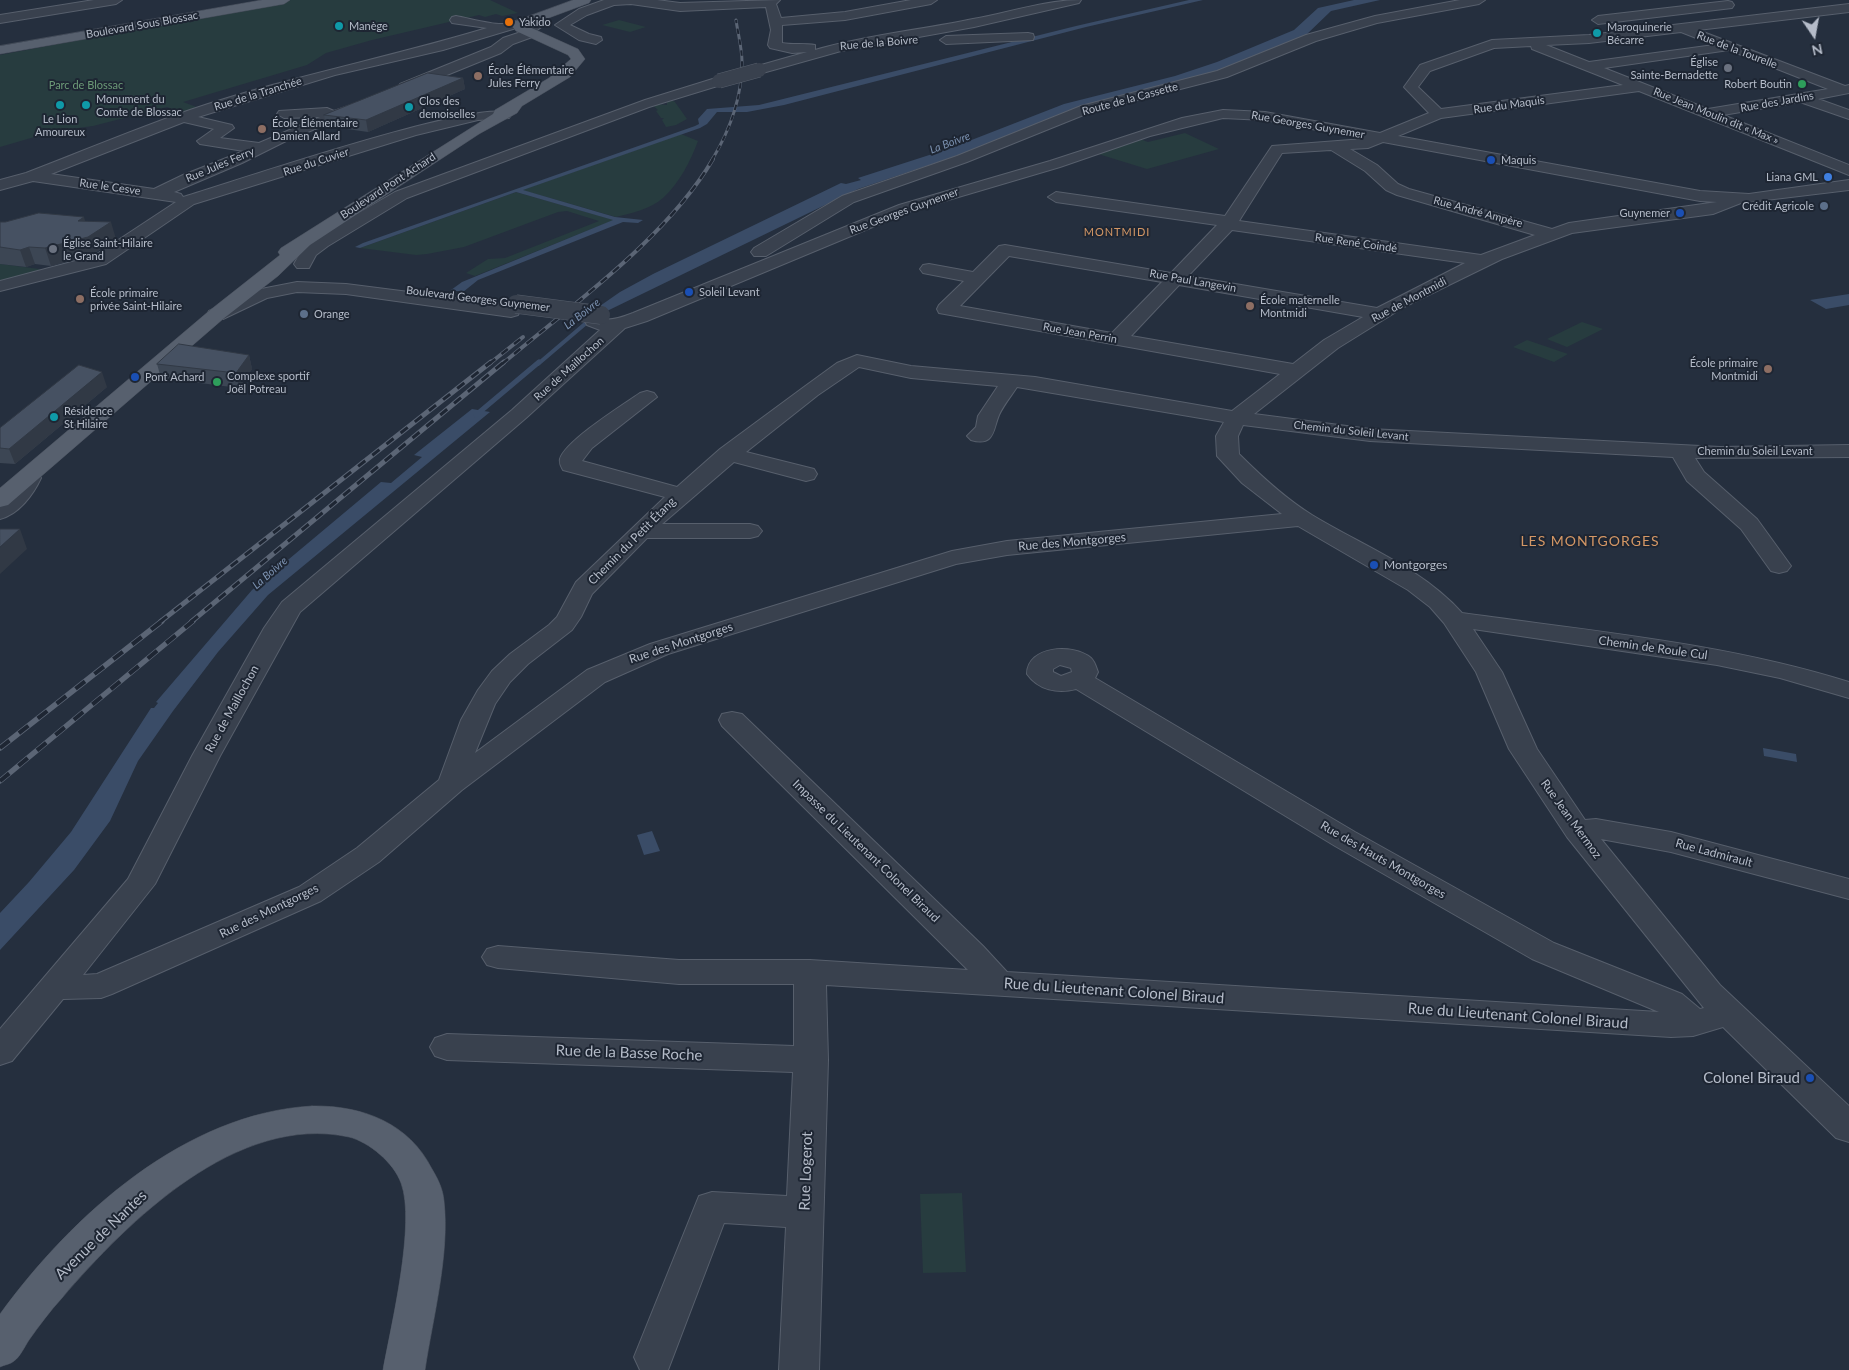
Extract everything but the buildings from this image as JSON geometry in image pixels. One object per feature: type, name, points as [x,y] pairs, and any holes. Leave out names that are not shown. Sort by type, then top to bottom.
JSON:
[{"type":"main road","name":"Boulevard Sous Blossac","points":[[0,50],[284,0]]},
{"type":"main road","points":[[530,4],[555,14],[597,0]]},
{"type":"main road","name":"Boulevard Pont Achard","points":[[0,500],[216,315],[281,274],[303,242],[516,104],[583,64],[588,58],[586,53],[574,45],[543,33],[555,14]]},
{"type":"main road","name":"Boulevard Pont Achard","points":[[281,274],[303,242]]},
{"type":"main road","name":"Avenue de Nantes","points":[[0,1348],[36,1299],[76,1254],[146,1191],[187,1162],[232,1138],[263,1127],[302,1120],[335,1120],[358,1124],[384,1135],[404,1154],[422,1185],[426,1228],[404,1370]]},
{"type":"street","points":[[0,19],[116,0]]},
{"type":"street","points":[[393,92],[496,50],[555,14],[603,2],[617,0],[680,8],[772,2]]},
{"type":"street","points":[[775,22],[844,16],[932,0]]},
{"type":"street","points":[[281,274],[322,242],[401,196],[646,104],[838,47],[974,22],[1075,0]]},
{"type":"street","name":"Route de la Cassette","points":[[720,283],[735,268],[848,199],[962,160],[1086,110],[1222,74],[1310,38],[1375,20],[1479,0]]},
{"type":"street","points":[[1438,114],[1411,87],[1425,68],[1492,44],[1589,39],[1849,8],[1825,0]]},
{"type":"street","name":"Rue de la Boivre","points":[[772,2],[777,30],[775,45],[780,48],[838,47],[913,40],[992,40],[1028,37]]},
{"type":"street","points":[[1585,22],[1742,3]]},
{"type":"street","points":[[838,47],[837,44],[854,40],[1000,12],[992,6]]},
{"type":"street","points":[[555,14],[561,25],[572,32],[596,40]]},
{"type":"street","name":"Rue de la Tranchée","points":[[0,185],[32,176],[183,118],[331,72],[438,47],[503,27],[555,14]]},
{"type":"street","points":[[1608,19],[1640,33]]},
{"type":"street","points":[[456,20],[503,27]]},
{"type":"street","points":[[1510,42],[1561,28]]},
{"type":"street","name":"Rue de la Tourelle","points":[[1682,28],[1846,90]]},
{"type":"street","name":"Rue Jean Moulin dit « Max »","points":[[1527,42],[1849,170]]},
{"type":"street","points":[[1589,66],[1728,46]]},
{"type":"street","name":"Rue du Maquis","points":[[1382,138],[1438,114],[1640,86]]},
{"type":"street","name":"Rue des Jardins","points":[[1709,113],[1846,90]]},
{"type":"street","points":[[1802,98],[1849,115]]},
{"type":"street","name":"Rue Jules Ferry","points":[[159,193],[340,113],[367,103]]},
{"type":"street","points":[[284,114],[340,113]]},
{"type":"street","name":"Rue Georges Guynemer","points":[[604,322],[655,311],[906,208],[1055,164],[1145,132],[1223,114],[1254,114],[1684,194],[1749,198],[1849,185]]},
{"type":"street","name":"Rue du Cuvier","points":[[0,286],[100,260],[188,201],[412,131],[478,116],[500,115]]},
{"type":"street","points":[[183,118],[227,128],[205,142],[260,148]]},
{"type":"street","points":[[1116,340],[1229,223],[1277,149],[1368,143],[1382,138]]},
{"type":"street","name":"Rue André Ampère","points":[[1335,146],[1371,168],[1392,187],[1403,192],[1552,234]]},
{"type":"street","name":"Rue le Cesve","points":[[32,176],[159,193],[188,201]]},
{"type":"street","points":[[1817,190],[1849,201]]},
{"type":"street","points":[[1402,210],[1403,192]]},
{"type":"street","name":"Rue René Coindé","points":[[1056,197],[1484,261]]},
{"type":"street","name":"Rue de Montmidi","points":[[1302,519],[1250,478],[1228,456],[1227,436],[1237,417],[1331,344],[1380,314],[1484,261],[1552,234],[1569,228],[1713,209],[1732,203],[1732,198]]},
{"type":"street","name":"Rue Paul Langevin","points":[[1005,250],[1380,314]]},
{"type":"street","name":"Rue Jean Perrin","points":[[1005,250],[946,309],[1297,371]]},
{"type":"street","points":[[929,269],[975,278]]},
{"type":"street","name":"Boulevard Georges Guynemer","points":[[281,274],[297,287],[346,289],[514,308]]},
{"type":"street","name":"Boulevard Georges Guynemer","points":[[281,274],[346,289]]},
{"type":"street","name":"Boulevard Georges Guynemer","points":[[281,274],[604,322]]},
{"type":"street","name":"Rue de Maillochon","points":[[0,1052],[140,884],[206,756],[276,628],[291,607],[519,414],[604,322]]},
{"type":"street","name":"Chemin du Soleil Levant","points":[[857,361],[911,372],[1070,388],[1237,417],[1370,435],[1680,451],[1758,453],[1849,451]]},
{"type":"street","name":"Chemin du Petit Étang","points":[[452,784],[468,732],[496,681],[514,662],[562,627],[572,615],[579,595],[679,494],[828,378],[857,361]]},
{"type":"street","points":[[978,436],[986,429],[988,416],[1010,381]]},
{"type":"street","points":[[647,397],[584,443],[571,458],[571,465],[679,494]]},
{"type":"street","points":[[1680,451],[1695,476],[1749,524],[1779,566]]},
{"type":"street","points":[[728,454],[789,468],[806,474]]},
{"type":"street","name":"Boulevard Pont Achard","points":[[0,488],[35,469]]},
{"type":"street","name":"Boulevard Pont Achard","points":[[0,512],[24,491],[35,469]]},
{"type":"street","name":"Rue des Montgorges","points":[[54,987],[101,986],[310,894],[368,855],[452,784],[596,676],[659,649],[952,558],[1007,548],[1302,519]]},
{"type":"street","name":"Rue Jean Mermoz","points":[[1302,519],[1417,586],[1439,602],[1454,619],[1489,672],[1523,749],[1577,830],[1708,993],[1849,1128]]},
{"type":"street","points":[[641,531],[750,531]]},
{"type":"street","name":"Chemin de Roule Cul","points":[[1454,619],[1582,638],[1654,646],[1740,661],[1777,668],[1849,690]]},
{"type":"street","name":"Rue des Hauts Montgorges","points":[[1079,680],[1345,839],[1543,951],[1670,1003],[1685,1014],[1693,1024]]},
{"type":"street","name":"Impasse du Lieutenant Colonel Biraud","points":[[732,720],[972,954],[999,984]]},
{"type":"street","name":"Rue Ladmirault","points":[[1577,830],[1596,829],[1671,842],[1849,889]]},
{"type":"street","name":"Rue du Lieutenant Colonel Biraud","points":[[498,957],[679,972],[810,972],[1671,1025],[1693,1024],[1728,1013]]},
{"type":"street","name":"Rue Logerot","points":[[799,1370],[810,1060],[810,972]]},
{"type":"street","name":"Rue de la Basse Roche","points":[[447,1047],[810,1060]]},
{"type":"street","points":[[654,1357],[712,1207],[805,1212]]},
{"type":"green space","name":"Parc de Blossac","points":[[291,0],[490,0],[518,13],[502,16],[496,14],[485,17],[479,15],[372,40],[326,53],[307,65],[183,102],[202,109],[187,114],[167,107],[93,126],[55,131],[0,147],[0,55]]},
{"type":"green space","points":[[619,20],[646,27],[630,32],[602,25]]},
{"type":"green space","points":[[667,98],[675,102],[687,119],[676,125],[666,127],[662,120],[664,118],[661,118],[656,111],[658,110],[650,103],[667,105]]},
{"type":"green space","points":[[1185,133],[1219,149],[1147,169],[1095,153],[1137,138],[1148,142]]},
{"type":"green space","points":[[681,134],[698,141],[688,164],[674,186],[663,198],[641,210],[616,217],[522,190]]},
{"type":"green space","points":[[516,192],[614,220],[475,276],[466,273],[488,259],[505,258],[599,221],[567,211],[558,212],[464,247],[427,254],[416,255],[360,248]]},
{"type":"green space","points":[[0,264],[47,270],[0,284]]},
{"type":"green space","points":[[1582,322],[1603,329],[1567,347],[1547,339]]},
{"type":"green space","points":[[1527,340],[1568,354],[1554,362],[1513,347]]},
{"type":"green space","points":[[962,1193],[966,1272],[923,1273],[920,1194]]},
{"type":"water","points":[[1189,0],[1203,0],[1086,27],[784,105],[747,112],[717,112],[707,124],[700,128],[523,190],[615,217],[643,220],[638,223],[623,222],[478,280],[463,292],[451,290],[462,282],[613,220],[516,192],[360,248],[355,247],[695,126],[699,124],[698,119],[707,109],[759,105],[1076,26]]},
{"type":"water","name":"La Boivre","points":[[1354,0],[1380,0],[1331,11],[1305,36],[1236,66],[1092,105],[965,153],[858,189],[607,311],[597,308],[620,292],[653,274],[841,183],[846,184],[861,180],[858,178],[951,148],[1064,104],[1175,76],[1217,62],[1294,30],[1318,8]]},
{"type":"water","points":[[1849,294],[1849,305],[1826,309],[1810,300]]},
{"type":"water","name":"La Boivre","points":[[472,409],[490,412],[268,595],[218,652],[138,761],[110,821],[74,870],[0,950],[0,913],[71,832],[151,708],[154,708],[158,703],[156,702],[252,590],[381,482],[391,483],[422,457],[414,455]]},
{"type":"water","points":[[1763,748],[1796,754],[1797,762],[1764,756]]},
{"type":"water","points":[[652,831],[660,851],[644,855],[637,835]]},
{"type":"waterway","name":"La Boivre","points":[[538,364],[592,318]]},
{"type":"waterway","name":"La Boivre","points":[[476,415],[539,362]]},
{"type":"railway","points":[[712,160],[734,113],[740,88],[742,57],[736,20]]},
{"type":"railway","points":[[502,364],[587,294],[644,243],[694,188],[713,159]]},
{"type":"railway","points":[[489,364],[523,337]]},
{"type":"railway","points":[[160,622],[491,362]]},
{"type":"railway","points":[[191,622],[504,362]]},
{"type":"railway","points":[[0,748],[162,621]]},
{"type":"railway","points":[[0,781],[193,621]]},
{"type":"place","name":"Yakido","points":[[509,22]]},
{"type":"place","name":"Manège","points":[[339,26]]},
{"type":"place","name":"Maroquinerie Bécarre","points":[[1597,33]]},
{"type":"place","name":"Église Sainte-Bernadette","points":[[1728,68]]},
{"type":"place","name":"École Élémentaire Jules Ferry","points":[[478,76]]},
{"type":"place","name":"Robert Boutin","points":[[1802,84]]},
{"type":"place","name":"Le Lion Amoureux","points":[[60,105]]},
{"type":"place","name":"Monument du Comte de Blossac","points":[[86,105]]},
{"type":"place","name":"Clos des demoiselles","points":[[409,107]]},
{"type":"place","name":"École Élémentaire Damien Allard","points":[[262,129]]},
{"type":"place","name":"Maquis","points":[[1491,160]]},
{"type":"place","name":"Liana GML","points":[[1828,177]]},
{"type":"place","name":"Crédit Agricole","points":[[1824,206]]},
{"type":"place","name":"Guynemer","points":[[1680,213]]},
{"type":"place","name":"Église Saint-Hilaire le Grand","points":[[53,249]]},
{"type":"place","name":"Soleil Levant","points":[[689,292]]},
{"type":"place","name":"École primaire privée Saint-Hilaire","points":[[80,299]]},
{"type":"place","name":"École maternelle Montmidi","points":[[1250,306]]},
{"type":"place","name":"Orange","points":[[304,314]]},
{"type":"place","name":"École primaire Montmidi","points":[[1768,369]]},
{"type":"place","name":"Pont Achard","points":[[135,377]]},
{"type":"place","name":"Complexe sportif Joël Potreau","points":[[217,382]]},
{"type":"place","name":"Résidence St Hilaire","points":[[54,417]]},
{"type":"place","name":"Montgorges","points":[[1374,565]]},
{"type":"place","name":"Colonel Biraud","points":[[1810,1078]]},
{"type":"district","name":"MONTMIDI","points":[[1117,232]]},
{"type":"district","name":"LES MONTGORGES","points":[[1590,541]]}]
